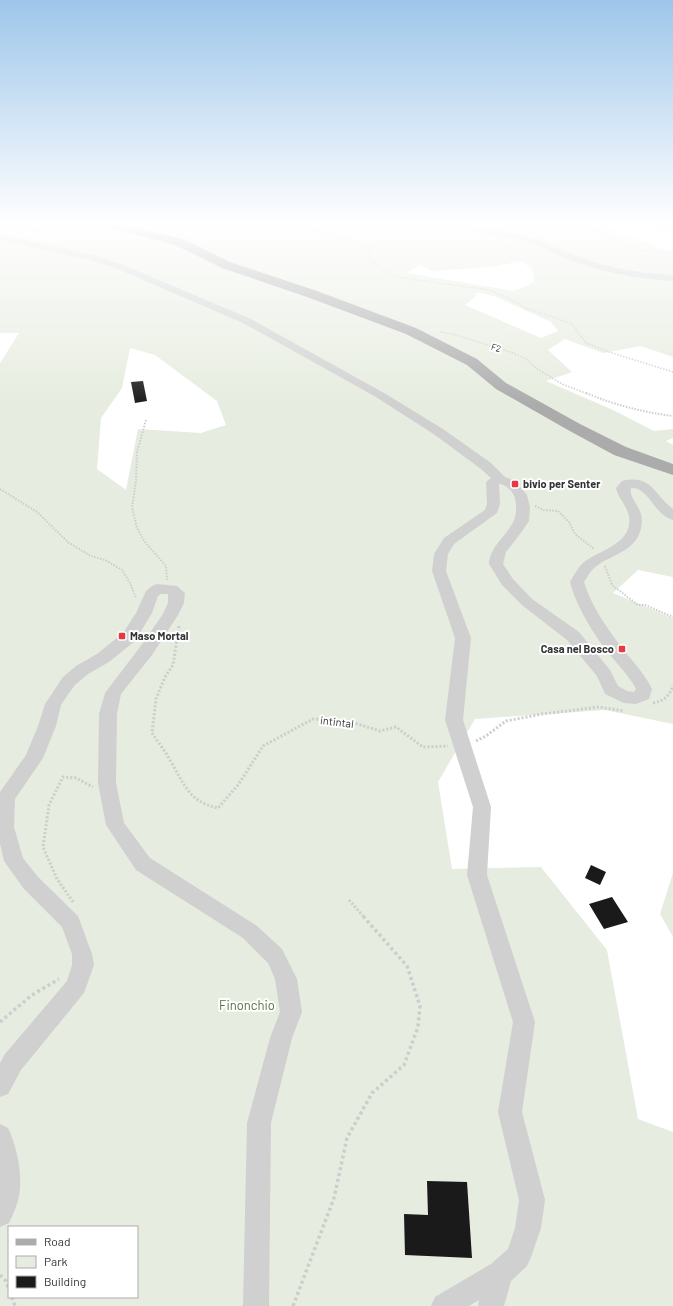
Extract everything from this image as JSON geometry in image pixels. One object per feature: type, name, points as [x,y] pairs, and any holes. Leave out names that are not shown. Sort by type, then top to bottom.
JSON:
[{"type":"main road","points":[[282,284],[411,331],[472,362],[502,386],[574,427],[620,450],[673,470]]},
{"type":"street","points":[[160,284],[247,321],[380,395],[439,432],[486,466],[500,479]]},
{"type":"street","points":[[444,1306],[500,1273],[518,1257],[528,1228],[532,1200],[510,1112],[524,1022],[477,875],[482,807],[461,746],[454,720],[463,638],[439,571],[441,554],[449,541],[490,513],[494,508],[495,500],[491,488],[493,482],[500,479],[506,480],[520,494],[524,516],[521,524],[498,553],[496,564],[507,582],[527,602],[573,636],[604,674],[611,690],[624,697],[636,698],[643,695],[644,689],[613,648],[591,614],[581,597],[578,582],[587,567],[602,556],[621,549],[633,536],[636,517],[630,502],[624,493],[623,488],[627,484],[637,483],[645,486],[660,505],[673,516]]},
{"type":"street","points":[[0,1086],[13,1062],[76,986],[84,965],[82,954],[70,922],[31,883],[14,861],[5,827],[6,798],[34,758],[54,704],[61,692],[82,670],[103,658],[129,637],[144,613],[151,594],[157,589],[172,589],[177,593],[176,603],[170,615],[146,651],[113,693],[108,714],[107,776],[115,825],[143,864],[250,932],[274,956],[286,979],[291,1012],[281,1038],[259,1123],[256,1306]]},
{"type":"street","points":[[0,1136],[9,1178],[4,1207],[0,1214]]},
{"type":"street","points":[[491,1306],[500,1273]]},
{"type":"path","points":[[453,284],[497,292],[523,307],[556,320],[572,324],[586,343],[609,352],[673,372]]},
{"type":"path","name":"F2","points":[[439,332],[453,334],[513,353],[526,359],[536,368],[562,384],[615,405],[673,416]]},
{"type":"path","points":[[146,420],[137,452],[136,480],[132,508],[137,528],[144,541],[166,566],[168,578],[165,588]]},
{"type":"path","points":[[0,489],[37,512],[70,543],[91,556],[105,560],[122,570],[136,597],[136,607],[144,613]]},
{"type":"path","name":"intintal","points":[[170,615],[179,627],[173,664],[165,677],[156,699],[152,732],[171,761],[184,787],[204,805],[218,808],[238,785],[263,746],[313,719],[348,721],[380,731],[396,727],[423,747],[461,746],[486,736],[506,722],[568,710],[599,707],[624,711],[629,708]]},
{"type":"path","points":[[646,703],[660,702],[668,698],[672,692],[673,685]]},
{"type":"path","points":[[70,922],[73,900],[57,879],[44,847],[48,805],[63,777],[76,778],[91,785],[102,796],[107,805],[112,808]]},
{"type":"path","points":[[293,1306],[334,1198],[347,1138],[372,1093],[404,1065],[418,1027],[420,1006],[407,966],[349,900]]},
{"type":"path","points":[[0,1022],[32,995],[84,965]]},
{"type":"path","points":[[0,1275],[6,1281],[8,1287]]},
{"type":"green space","name":"Finonchio","points":[[0,284],[472,284],[514,291],[530,284],[673,284],[673,357],[641,346],[603,353],[565,339],[548,350],[572,372],[546,381],[613,410],[654,431],[673,429],[673,438],[666,441],[673,445],[673,577],[638,570],[613,593],[673,618],[673,724],[605,710],[475,719],[438,782],[452,869],[541,867],[607,950],[638,1119],[673,1132],[673,1306],[0,1306],[0,363],[19,333],[0,333]],"holes":[[[477,292],[494,296],[551,322],[558,331],[541,338],[465,305],[474,298]],[[130,348],[155,355],[217,401],[226,425],[201,433],[138,429],[126,490],[97,469],[101,418],[122,388]]]},
{"type":"green space","points":[[673,873],[673,937],[660,914]]},
{"type":"building","points":[[143,381],[147,401],[135,403],[131,382]]},
{"type":"building","points":[[591,865],[606,872],[600,885],[585,878]]},
{"type":"building","points":[[612,897],[628,922],[604,929],[589,904]]},
{"type":"building","points":[[427,1181],[467,1182],[472,1258],[405,1255],[404,1214],[428,1215]]},
{"type":"place","name":"bivio per Senter","points":[[515,484]]},
{"type":"place","name":"Maso Mortal","points":[[122,636]]},
{"type":"place","name":"Casa nel Bosco","points":[[622,649]]}]
